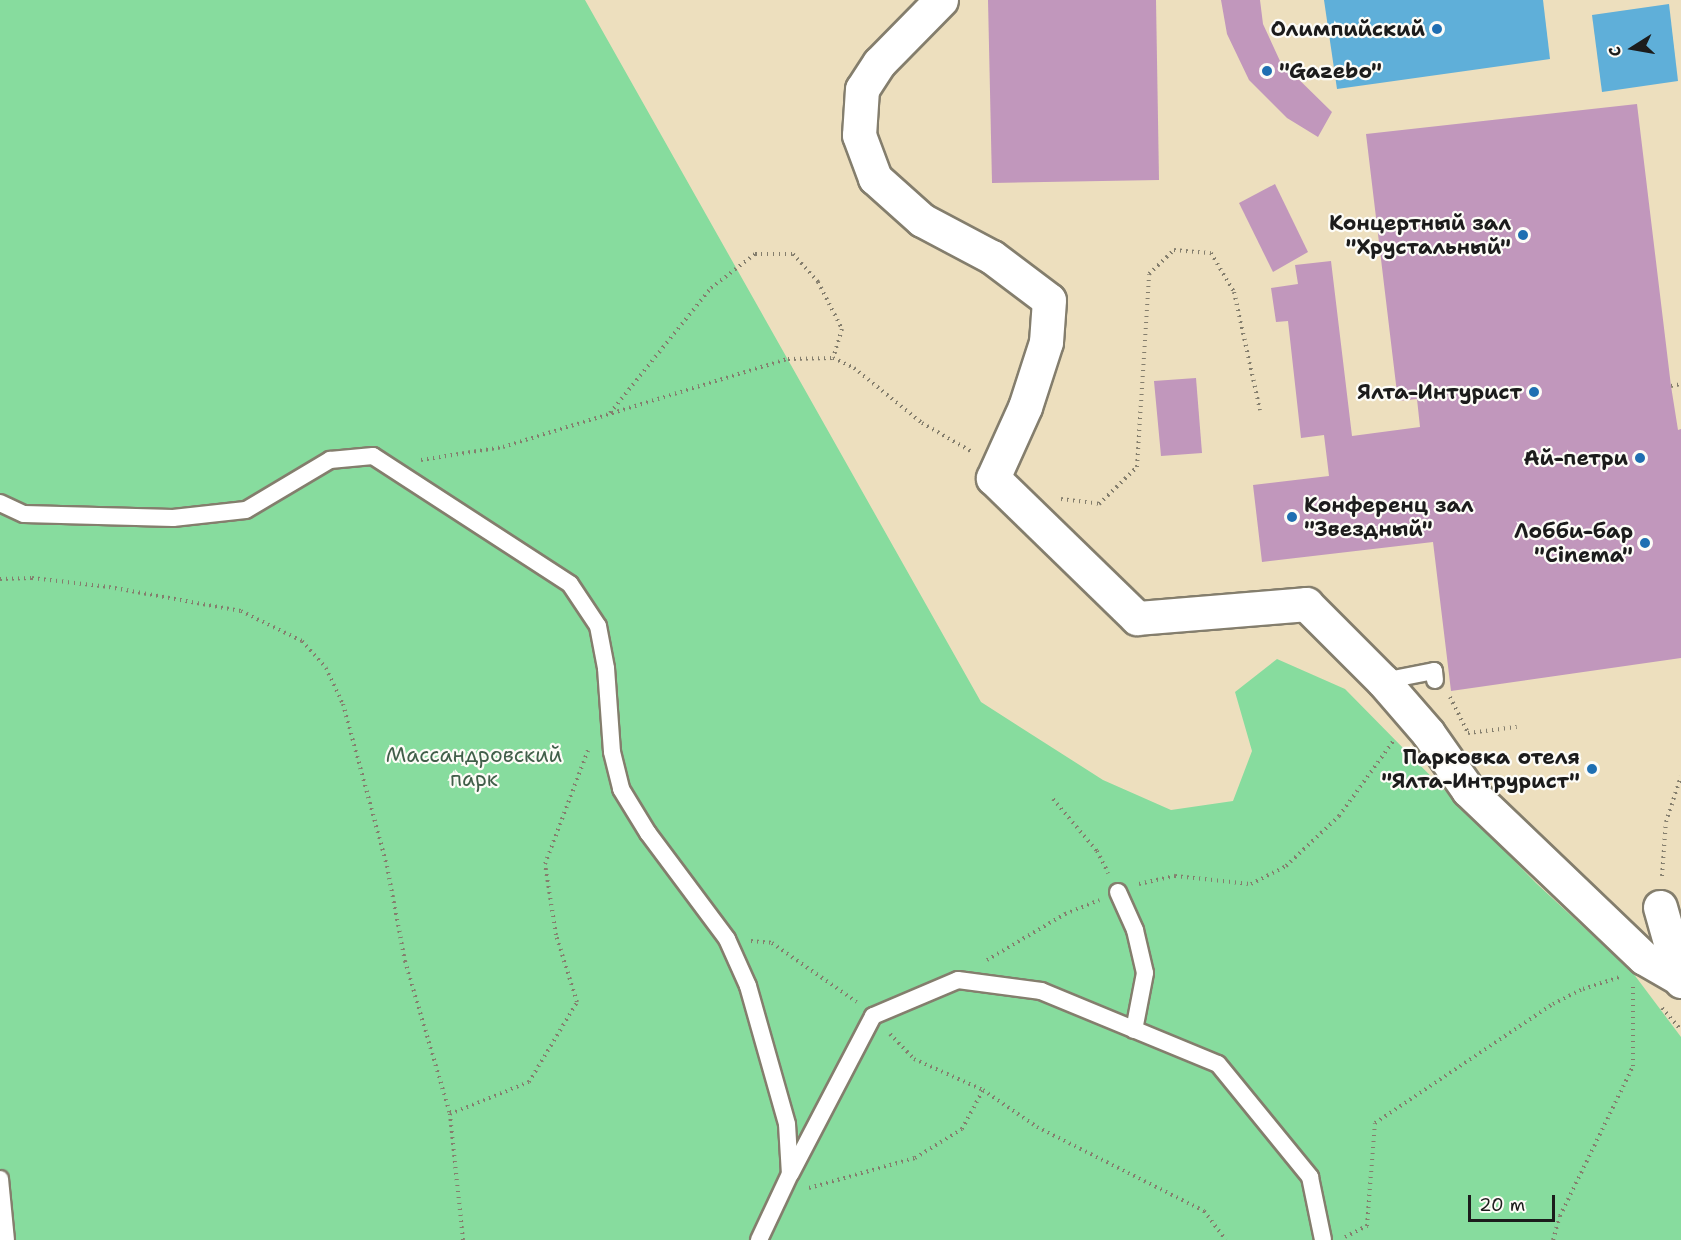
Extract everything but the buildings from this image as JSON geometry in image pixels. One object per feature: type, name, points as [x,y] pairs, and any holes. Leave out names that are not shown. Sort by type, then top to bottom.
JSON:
[{"type":"street","points":[[941,0],[879,63],[862,89],[860,135],[875,178],[922,220],[992,257],[1049,300],[1046,342],[1025,407],[993,478],[1137,618],[1306,604],[1383,681],[1412,715],[1468,790],[1644,958],[1680,980]]},
{"type":"street","points":[[1660,907],[1680,980]]},
{"type":"lane","points":[[0,503],[24,514],[47,515],[173,518],[246,510],[330,460],[373,456],[570,584],[597,626],[610,712],[612,752],[621,789],[648,833],[726,939],[748,986],[787,1124],[790,1174]]},
{"type":"lane","points":[[1383,681],[1434,671],[1435,680]]},
{"type":"lane","points":[[1118,892],[1135,930],[1145,974],[1134,1030]]},
{"type":"lane","points":[[759,1240],[790,1174],[873,1017],[958,980],[1041,991],[1218,1064],[1310,1177],[1323,1240]]},
{"type":"lane","points":[[0,1179],[6,1240]]},
{"type":"path","points":[[1055,498],[1099,504],[1137,467],[1149,274],[1174,250],[1211,253],[1234,292],[1260,410]]},
{"type":"path","points":[[610,413],[711,288],[755,254],[794,254],[818,282],[842,329],[833,358]]},
{"type":"path","points":[[373,456],[426,460],[503,447],[788,358],[833,358],[854,368],[922,423],[998,467]]},
{"type":"path","points":[[1671,386],[1681,384]]},
{"type":"path","points":[[0,579],[32,579],[109,587],[241,611],[302,641],[326,668],[343,704],[387,866],[405,961],[450,1114],[463,1240]]},
{"type":"path","points":[[1435,680],[1447,678],[1450,702],[1468,732],[1517,727]]},
{"type":"path","points":[[450,1114],[529,1082],[578,1002],[556,935],[545,864],[586,752],[610,712]]},
{"type":"path","points":[[958,980],[1065,914],[1118,892],[1175,876],[1251,884],[1286,866],[1339,816],[1412,715]]},
{"type":"path","points":[[1660,907],[1666,822],[1681,776]]},
{"type":"path","points":[[1053,799],[1097,851],[1118,892]]},
{"type":"path","points":[[726,939],[772,943],[844,990],[914,1059],[982,1090],[1037,1128],[1204,1211],[1226,1240]]},
{"type":"path","points":[[1553,1240],[1560,1216],[1634,1066],[1633,973]]},
{"type":"path","points":[[1339,1240],[1367,1226],[1375,1123],[1552,1004],[1582,989],[1623,976]]},
{"type":"path","points":[[780,1194],[842,1181],[915,1158],[962,1129],[982,1090]]},
{"type":"green space","name":"Массандровский парк","points":[[0,0],[585,0],[981,702],[1103,780],[1171,810],[1233,801],[1252,751],[1235,692],[1277,659],[1345,689],[1536,883],[1633,973],[1681,1037],[1681,1240],[0,1240]]},
{"type":"water","name":"Олимпийский","points":[[1324,0],[1543,0],[1550,59],[1337,89]]},
{"type":"water","points":[[1669,4],[1678,81],[1602,92],[1592,15]]},
{"type":"place","name":"Олимпийский","points":[[1437,29]]},
{"type":"place","name":"\"Gazebo\"","points":[[1267,71]]},
{"type":"place","name":"Концертный зал \"Хрустальный\"","points":[[1523,235]]},
{"type":"place","name":"Ялта-Интурист","points":[[1534,392]]},
{"type":"place","name":"Ай-петри","points":[[1640,458]]},
{"type":"place","name":"Конференц зал \"Звездный\"","points":[[1292,517]]},
{"type":"place","name":"Лобби-бар \"Cinema\"","points":[[1645,543]]},
{"type":"place","name":"Парковка отеля \"Ялта-Интрурист\"","points":[[1592,769]]}]
